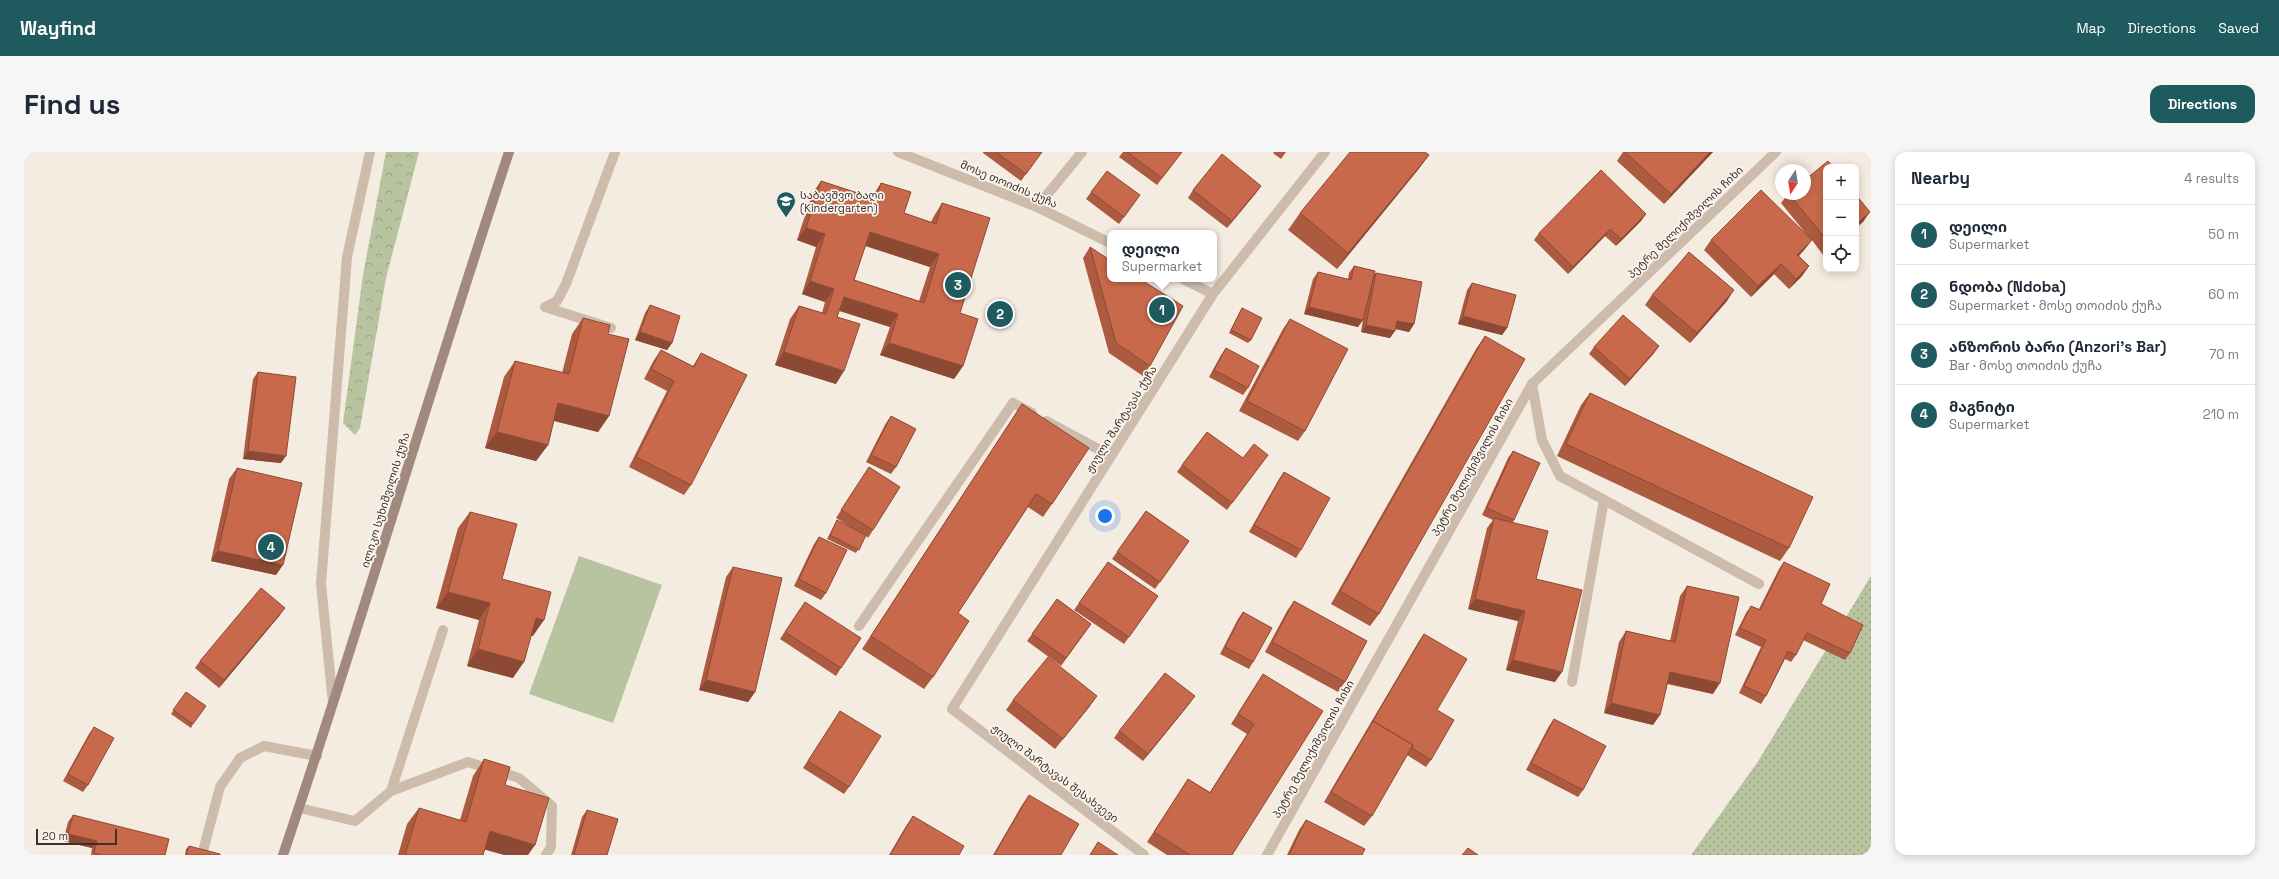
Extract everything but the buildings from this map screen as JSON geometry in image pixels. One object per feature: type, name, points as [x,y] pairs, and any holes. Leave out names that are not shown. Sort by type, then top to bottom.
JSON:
[{"type":"main road","name":"ილიკო სუხიშვილის ქუჩა","points":[[283,855],[333,707],[461,297],[509,152]]},
{"type":"street","points":[[333,707],[321,584],[347,257],[370,152]]},
{"type":"street","points":[[611,328],[545,307],[557,301],[566,284],[615,152]]},
{"type":"street","name":"მოსე თოიძის ქუჩა","points":[[898,152],[1037,207],[1107,242]]},
{"type":"street","points":[[1037,207],[1082,152]]},
{"type":"street","name":"ჟიული შარტავას ქუჩა","points":[[952,709],[1213,294],[1325,152]]},
{"type":"street","name":"პეტრე მელიქიშვილის ჩიხი","points":[[1267,855],[1532,384],[1776,152]]},
{"type":"street","points":[[1189,282],[1213,294]]},
{"type":"street","points":[[1532,384],[1542,440],[1560,476],[1759,584]]},
{"type":"street","points":[[859,626],[1013,403],[1111,456]]},
{"type":"street","points":[[1572,682],[1604,500]]},
{"type":"street","points":[[391,791],[443,630]]},
{"type":"street","name":"ჟიული შარტავას შესახვევი","points":[[952,709],[1144,855]]},
{"type":"street","points":[[202,855],[220,787],[240,758],[264,746],[317,756]]},
{"type":"street","points":[[299,808],[355,821],[391,791],[468,762],[519,778],[552,806],[551,847],[546,855]]},
{"type":"green space","points":[[386,152],[419,152],[386,278],[360,428],[355,435],[343,423],[363,275]]},
{"type":"green space","points":[[579,556],[662,585],[613,723],[529,694]]},
{"type":"green space","points":[[1871,576],[1871,855],[1691,855],[1757,763]]},
{"type":"place","name":"საბავშვო ბაღი (Kindergarten)","points":[[786,218]]},
{"type":"place","name":"ანზორის ბარი (Anzori's Bar)","points":[[958,285]]},
{"type":"place","name":"დეილი","points":[[1162,310]]},
{"type":"place","name":"ნდობა (Ndoba)","points":[[1000,314]]},
{"type":"place","name":"მაგნიტი","points":[[271,547]]}]
